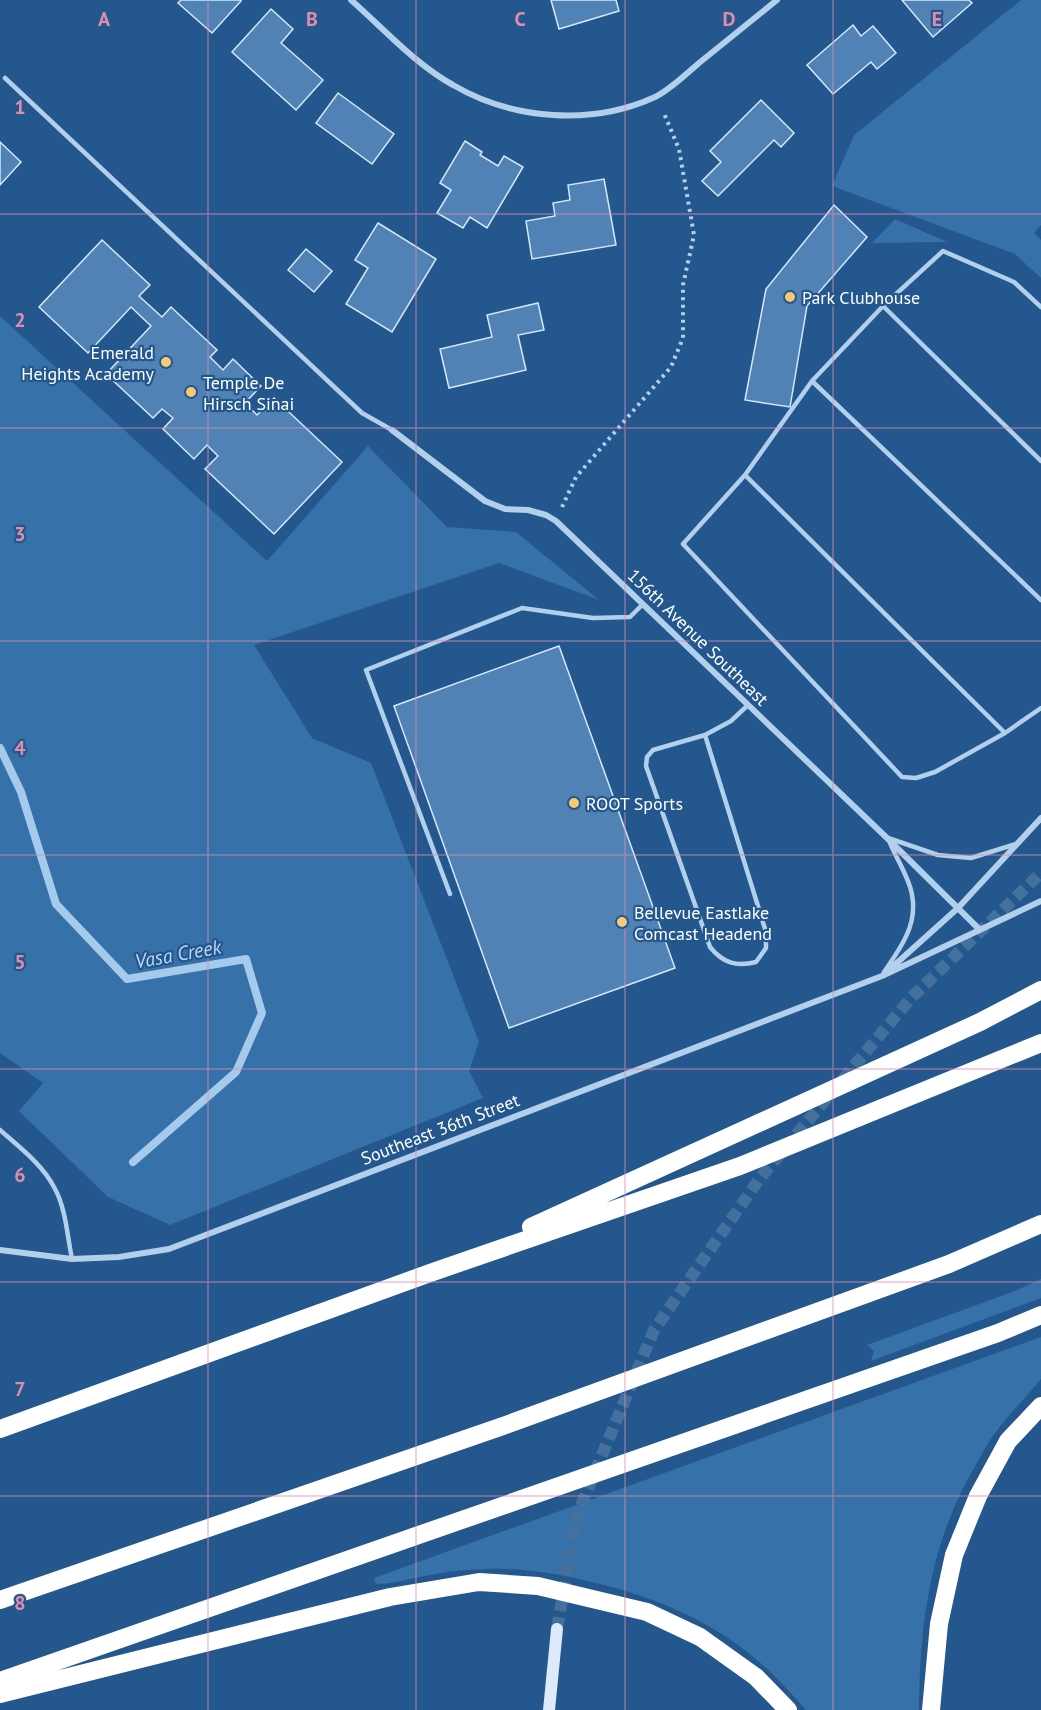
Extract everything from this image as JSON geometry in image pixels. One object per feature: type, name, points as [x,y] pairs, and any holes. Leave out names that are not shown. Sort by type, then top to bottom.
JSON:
[{"type":"highway","points":[[430,1273],[980,1022],[1041,990]]},
{"type":"highway","points":[[0,1429],[430,1273],[740,1166],[1041,1043]]},
{"type":"highway","points":[[0,1600],[503,1426],[949,1264],[1041,1224]]},
{"type":"highway","points":[[0,1681],[998,1333],[1041,1316]]},
{"type":"highway","points":[[931,1710],[939,1624],[954,1555],[978,1496],[1008,1441],[1041,1406]]},
{"type":"highway","points":[[0,1694],[390,1597],[479,1582],[538,1586],[647,1612],[700,1637],[756,1677],[788,1710]]},
{"type":"street","points":[[351,0],[416,58],[451,84],[484,101],[530,113],[603,114],[657,96],[777,0]]},
{"type":"street","name":"156th Avenue Southeast","points":[[392,430],[485,501],[505,509],[528,510],[546,515],[556,521],[979,929]]},
{"type":"street","points":[[882,976],[958,908],[1041,818]]},
{"type":"street","name":"Southeast 36th Street","points":[[0,1250],[72,1259],[119,1257],[169,1249],[882,976],[1041,901]]},
{"type":"street","points":[[549,1710],[557,1629]]},
{"type":"lane","points":[[5,78],[362,413],[392,430]]},
{"type":"lane","points":[[1041,308],[1014,282],[943,251],[883,306],[812,381],[745,475],[683,544],[902,777],[916,778],[934,772],[1005,733],[1041,708]]},
{"type":"lane","points":[[883,306],[1041,461]]},
{"type":"lane","points":[[812,381],[1041,600]]},
{"type":"lane","points":[[745,475],[1005,733]]},
{"type":"lane","points":[[450,894],[366,670],[522,608],[593,618],[630,617],[643,604]]},
{"type":"lane","points":[[705,735],[766,932],[766,948],[756,962],[743,965],[728,963],[717,956],[710,947],[646,766],[647,757],[653,750],[705,735],[731,721],[748,705]]},
{"type":"lane","points":[[887,838],[938,855],[971,858],[1016,844]]},
{"type":"lane","points":[[882,976],[905,942],[913,916],[912,894],[887,838]]},
{"type":"lane","points":[[0,1130],[38,1164],[54,1187],[62,1207],[72,1259]]},
{"type":"path","points":[[556,521],[576,477],[671,367],[683,338],[683,285],[694,235],[679,149],[657,96]]},
{"type":"shaded area","points":[[1021,0],[1041,0],[1041,225],[1034,233],[1041,240],[1041,278],[1015,254],[832,186],[854,135]]},
{"type":"shaded area","points":[[895,219],[947,242],[872,243]]},
{"type":"shaded area","points":[[0,316],[267,561],[368,446],[447,527],[516,532],[599,600],[499,563],[254,645],[312,738],[371,763],[479,1042],[469,1071],[483,1098],[170,1225],[108,1197],[19,1111],[43,1083],[0,1053]]},
{"type":"shaded area","points":[[1041,1279],[1041,1298],[871,1361],[874,1351],[867,1345],[1015,1291]]},
{"type":"shaded area","points":[[1041,1337],[1041,1379],[988,1443],[961,1492],[938,1552],[925,1613],[919,1710],[806,1710],[765,1667],[719,1632],[654,1600],[583,1580],[536,1571],[488,1569],[433,1574],[376,1584],[374,1578]]},
{"type":"building","points":[[181,0],[241,1],[212,33],[178,3]]},
{"type":"building","points":[[551,0],[616,0],[619,11],[559,29]]},
{"type":"building","points":[[902,0],[969,0],[972,3],[933,37]]},
{"type":"building","points":[[271,9],[293,29],[281,43],[323,80],[296,110],[232,52]]},
{"type":"building","points":[[853,25],[861,36],[873,26],[896,53],[877,69],[871,62],[833,94],[807,65]]},
{"type":"building","points":[[338,93],[394,134],[372,164],[316,123]]},
{"type":"building","points":[[761,100],[794,133],[781,147],[774,140],[718,196],[702,181],[721,162],[710,151]]},
{"type":"building","points":[[465,141],[482,152],[480,155],[498,166],[504,156],[523,167],[487,228],[470,217],[463,228],[437,213],[451,190],[440,183]]},
{"type":"building","points":[[0,142],[21,162],[0,185]]},
{"type":"building","points":[[604,179],[616,245],[532,259],[526,221],[555,216],[553,203],[570,200],[568,185]]},
{"type":"building","name":"Park Clubhouse","points":[[834,205],[867,237],[807,306],[790,407],[745,400],[766,289]]},
{"type":"building","points":[[378,223],[436,259],[392,332],[346,304],[368,268],[355,260]]},
{"type":"building","name":"Temple De Hirsch Sinai","points":[[102,240],[150,285],[139,296],[162,317],[171,307],[217,350],[210,357],[223,370],[233,359],[261,386],[245,403],[257,415],[274,398],[342,462],[274,534],[205,469],[218,456],[207,445],[194,459],[163,429],[173,418],[162,409],[153,418],[106,374],[151,326],[131,307],[88,353],[39,307]]},
{"type":"building","points":[[306,249],[332,271],[314,292],[288,270]]},
{"type":"building","points":[[538,303],[544,330],[518,335],[526,370],[449,388],[440,349],[492,337],[487,315]]},
{"type":"building","points":[[559,646],[675,968],[509,1028],[394,706]]},
{"type":"waterway","name":"Vasa Creek","points":[[0,748],[21,792],[56,904],[127,979],[246,959],[262,1013],[236,1072],[133,1162]]},
{"type":"tunnel","points":[[557,1629],[577,1515],[654,1330],[760,1178],[911,998],[1041,873]]},
{"type":"place","name":"Park Clubhouse","points":[[790,297]]},
{"type":"place","name":"Emerald Heights Academy","points":[[166,362]]},
{"type":"place","name":"Temple De Hirsch Sinai","points":[[191,392]]},
{"type":"place","name":"ROOT Sports","points":[[574,803]]},
{"type":"place","name":"Bellevue Eastlake Comcast Headend","points":[[622,922]]}]
